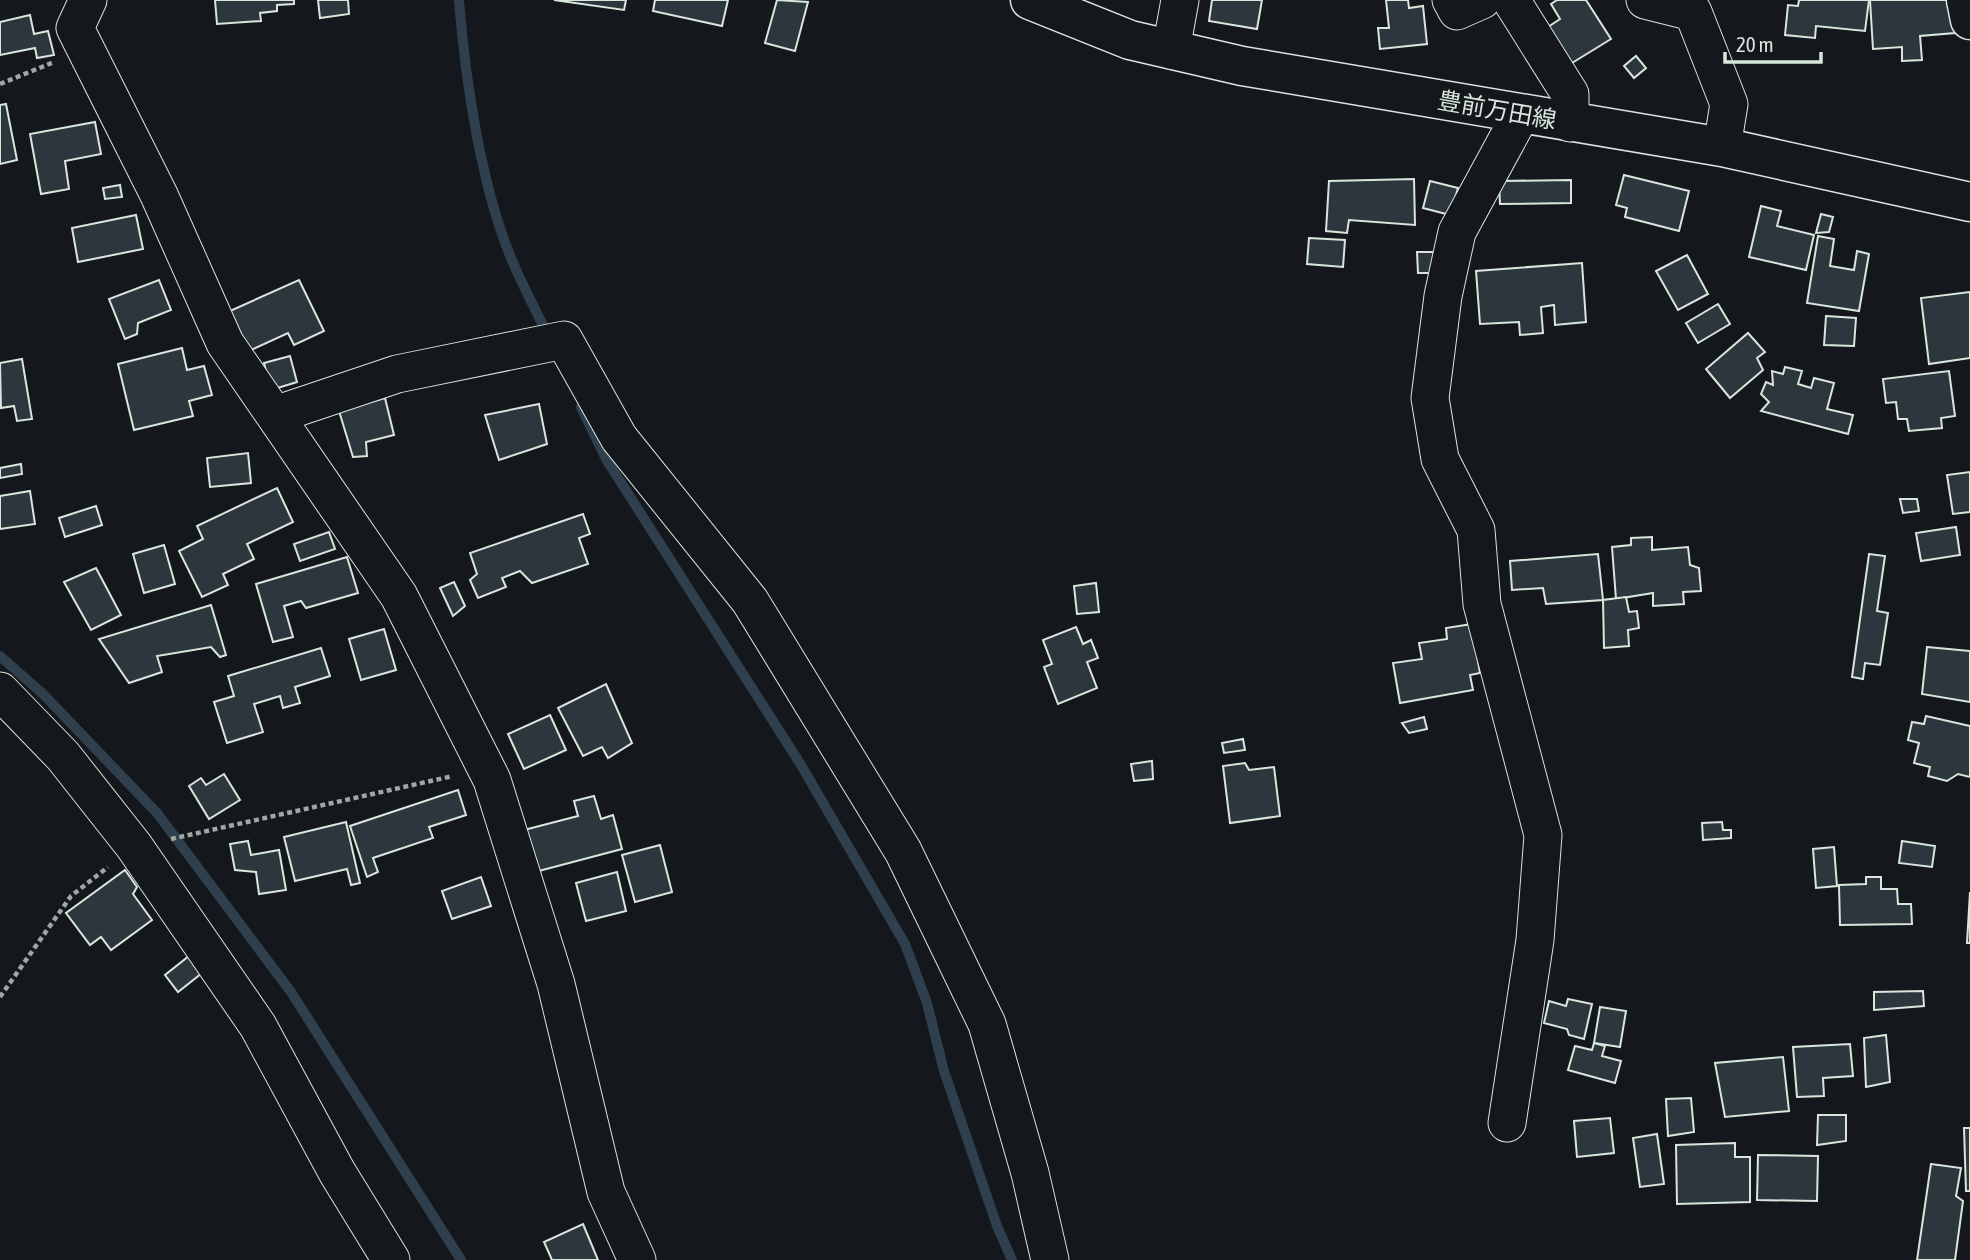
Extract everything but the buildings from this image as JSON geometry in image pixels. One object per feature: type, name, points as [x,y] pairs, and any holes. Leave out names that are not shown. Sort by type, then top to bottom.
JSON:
[{"type":"main road","name":"豊前万田線","points":[[1030,0],[1130,40],[1242,66],[1722,147],[1970,202]]},
{"type":"main road","points":[[1966,0],[1970,20]]},
{"type":"street","points":[[88,0],[75,28],[159,195],[225,343],[399,596],[492,780],[556,984],[606,1192],[637,1260]]},
{"type":"street","points":[[1171,50],[1180,0]]},
{"type":"street","points":[[1451,0],[1457,11],[1482,0]]},
{"type":"street","points":[[1511,0],[1570,94],[1570,123]]},
{"type":"street","points":[[1645,0],[1693,12],[1729,104],[1722,147]]},
{"type":"street","points":[[1507,1123],[1535,940],[1543,835],[1482,604],[1476,530],[1440,459],[1430,398],[1443,296],[1457,232],[1521,114]]},
{"type":"street","points":[[275,415],[397,374],[564,340],[619,438],[750,601],[903,851],[987,1024],[1030,1173],[1050,1260]]},
{"type":"street","points":[[0,691],[63,756],[134,846],[258,1026],[337,1171],[391,1260]]},
{"type":"path","points":[[0,84],[21,78],[84,47]]},
{"type":"path","points":[[0,997],[71,896],[134,846],[240,826],[476,771],[492,780]]},
{"type":"waterway","points":[[459,0],[470,97],[491,198],[511,258],[548,336]]},
{"type":"waterway","points":[[581,407],[606,459],[801,765],[905,944],[927,1003],[944,1071],[997,1226],[1012,1260]]},
{"type":"waterway","points":[[0,656],[43,694],[157,813],[291,992],[461,1260]]}]
